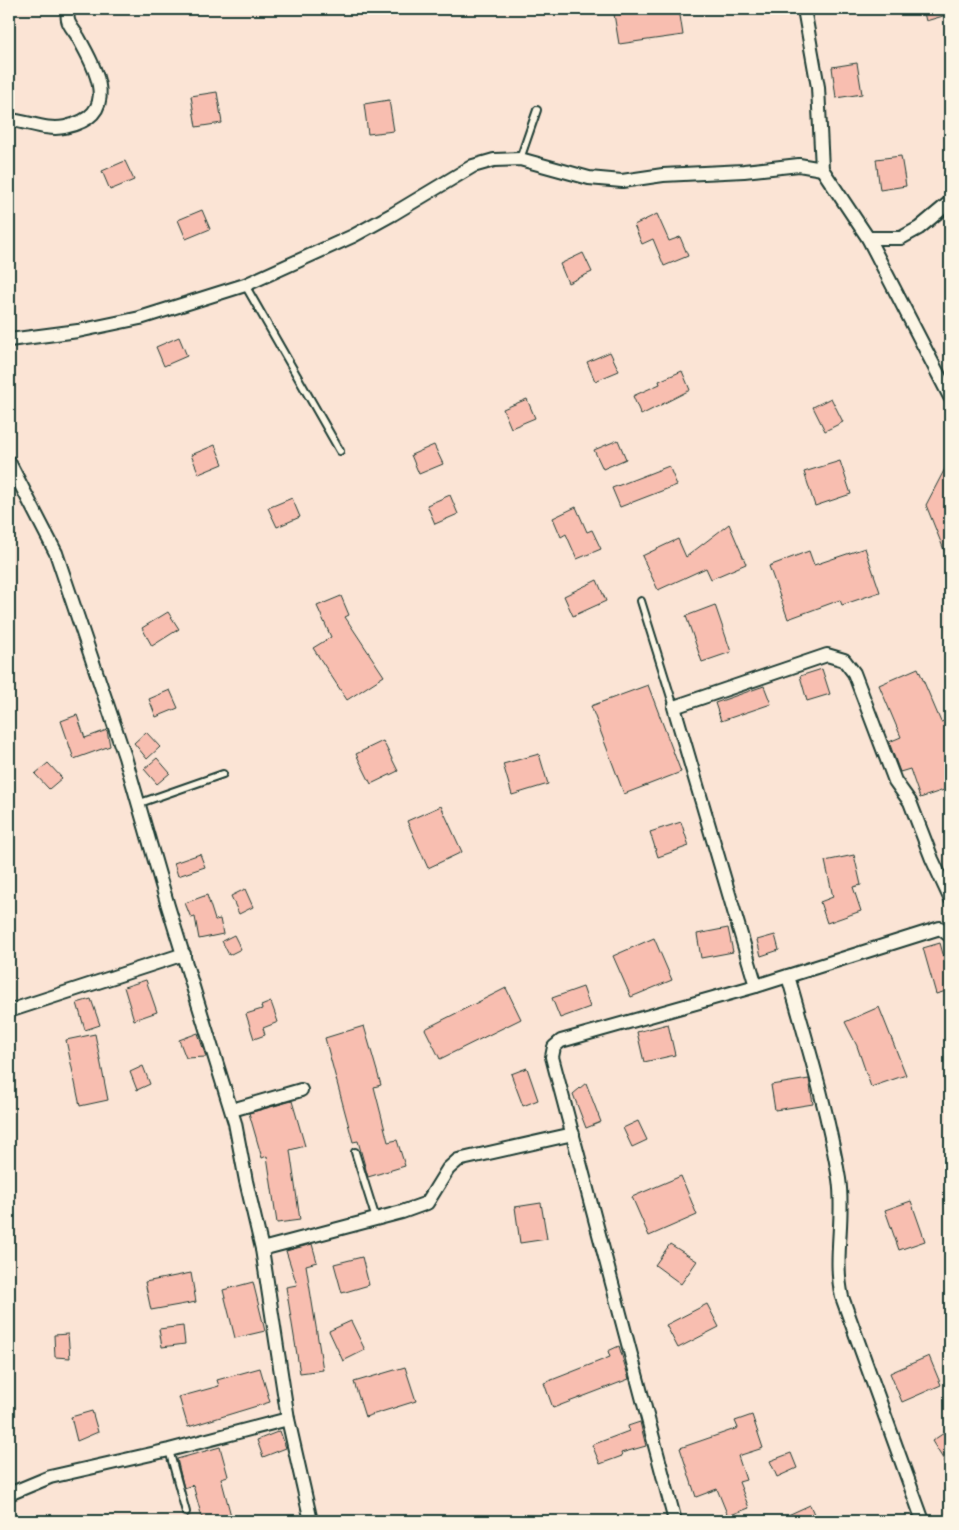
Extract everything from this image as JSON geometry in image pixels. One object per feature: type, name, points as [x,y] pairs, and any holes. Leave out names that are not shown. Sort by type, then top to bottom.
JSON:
[{"type":"street","points":[[9,120],[37,126],[65,127],[90,117],[100,101],[100,87],[68,20],[68,9]]},
{"type":"street","points":[[804,9],[818,87],[822,169],[868,238],[950,397]]},
{"type":"street","points":[[9,340],[78,331],[140,318],[245,285],[353,236],[472,166],[494,160],[520,160],[589,178],[622,181],[664,175],[744,171],[799,165],[822,169]]},
{"type":"street","points":[[868,238],[901,238],[924,224],[950,202]]},
{"type":"street","points":[[9,462],[56,553],[140,803],[232,1110],[262,1249],[288,1419],[312,1521]]},
{"type":"street","points":[[756,986],[674,707],[827,655],[844,660],[854,674],[895,781],[910,802],[932,859],[950,898]]},
{"type":"street","points":[[675,1521],[552,1057],[554,1047],[561,1041],[756,986],[940,928],[950,934]]},
{"type":"street","points":[[9,1011],[184,954]]},
{"type":"street","points":[[788,976],[823,1105],[839,1179],[841,1207],[839,1274],[842,1297],[923,1521]]},
{"type":"street","points":[[232,1110],[301,1090]]},
{"type":"street","points":[[262,1249],[376,1219],[426,1203],[448,1169],[458,1160],[573,1134]]},
{"type":"street","points":[[9,1494],[50,1477],[169,1450],[288,1419]]},
{"type":"lane","points":[[520,160],[537,110]]},
{"type":"lane","points":[[245,285],[340,451]]},
{"type":"lane","points":[[641,601],[674,707]]},
{"type":"lane","points":[[140,803],[223,774]]},
{"type":"lane","points":[[355,1152],[376,1219]]},
{"type":"lane","points":[[169,1450],[186,1512]]},
{"type":"building","points":[[646,9],[679,9],[683,35],[619,44],[614,14]]},
{"type":"building","points":[[923,9],[950,9],[950,14],[926,21]]},
{"type":"building","points":[[857,63],[862,94],[836,98],[832,67]]},
{"type":"building","points":[[217,92],[222,123],[196,127],[191,96]]},
{"type":"building","points":[[389,100],[394,131],[368,134],[364,104]]},
{"type":"building","points":[[901,156],[906,186],[880,190],[876,159]]},
{"type":"building","points":[[125,161],[134,180],[110,190],[102,171]]},
{"type":"building","points":[[202,210],[210,229],[186,239],[178,220]]},
{"type":"building","points":[[657,214],[669,241],[680,237],[688,256],[664,266],[653,239],[642,244],[634,225]]},
{"type":"building","points":[[583,253],[592,272],[568,283],[560,264]]},
{"type":"building","points":[[179,337],[187,356],[164,366],[156,347]]},
{"type":"building","points":[[610,352],[619,371],[595,381],[587,362]]},
{"type":"building","points":[[682,371],[690,390],[641,415],[633,396],[660,384],[659,381]]},
{"type":"building","points":[[831,398],[843,422],[825,431],[813,407]]},
{"type":"building","points":[[527,399],[535,418],[511,428],[503,409]]},
{"type":"building","points":[[618,440],[626,459],[603,469],[594,450]]},
{"type":"building","points":[[215,445],[223,464],[199,474],[191,455]]},
{"type":"building","points":[[434,445],[443,464],[419,474],[411,455]]},
{"type":"building","points":[[950,459],[950,565],[926,505]]},
{"type":"building","points":[[840,461],[851,494],[815,506],[804,472]]},
{"type":"building","points":[[669,466],[677,485],[620,507],[612,488]]},
{"type":"building","points":[[450,495],[458,514],[435,524],[427,505]]},
{"type":"building","points":[[292,498],[300,517],[277,527],[268,508]]},
{"type":"building","points":[[576,507],[587,532],[592,530],[601,549],[577,559],[566,534],[561,537],[553,518]]},
{"type":"building","points":[[729,524],[746,564],[711,579],[706,568],[658,590],[642,556],[678,539],[686,557]]},
{"type":"building","points":[[865,548],[880,592],[842,605],[840,600],[788,619],[769,566],[809,551],[814,565]]},
{"type":"building","points":[[597,580],[606,601],[573,616],[564,596]]},
{"type":"building","points":[[341,596],[349,615],[345,617],[384,676],[347,700],[313,648],[331,637],[317,606]]},
{"type":"building","points":[[715,605],[731,652],[702,662],[686,616]]},
{"type":"building","points":[[168,612],[179,629],[152,646],[142,628]]},
{"type":"building","points":[[918,668],[941,722],[950,719],[950,788],[920,798],[910,769],[900,772],[889,742],[901,737],[879,685]]},
{"type":"building","points":[[822,669],[830,694],[807,701],[800,676]]},
{"type":"building","points":[[648,685],[681,772],[624,794],[591,706]]},
{"type":"building","points":[[764,686],[771,704],[721,721],[715,703]]},
{"type":"building","points":[[170,690],[178,708],[156,717],[149,699]]},
{"type":"building","points":[[77,715],[85,738],[107,730],[110,746],[74,759],[61,721]]},
{"type":"building","points":[[146,732],[160,747],[147,759],[134,743]]},
{"type":"building","points":[[383,741],[398,771],[371,784],[356,754]]},
{"type":"building","points":[[539,754],[548,784],[512,795],[503,764]]},
{"type":"building","points":[[157,758],[170,773],[157,784],[144,769]]},
{"type":"building","points":[[48,763],[62,778],[49,789],[35,774]]},
{"type":"building","points":[[441,806],[462,852],[428,868],[407,821]]},
{"type":"building","points":[[681,822],[689,846],[658,857],[650,832]]},
{"type":"building","points":[[200,854],[205,867],[178,876],[174,863]]},
{"type":"building","points":[[854,855],[861,885],[853,887],[861,911],[827,923],[820,902],[833,897],[825,861]]},
{"type":"building","points":[[245,889],[253,907],[239,914],[231,896]]},
{"type":"building","points":[[207,895],[215,920],[220,919],[223,934],[199,939],[195,917],[191,918],[185,903]]},
{"type":"building","points":[[728,928],[733,952],[701,958],[697,934]]},
{"type":"building","points":[[234,935],[241,949],[229,955],[222,941]]},
{"type":"building","points":[[775,935],[779,950],[761,956],[757,940]]},
{"type":"building","points":[[654,938],[672,980],[631,997],[613,956]]},
{"type":"building","points":[[940,943],[950,979],[950,990],[936,994],[923,948]]},
{"type":"building","points":[[146,980],[157,1012],[134,1020],[124,987]]},
{"type":"building","points":[[583,987],[590,1007],[560,1018],[552,998]]},
{"type":"building","points":[[506,988],[521,1019],[440,1059],[425,1029]]},
{"type":"building","points":[[91,999],[100,1025],[85,1030],[77,1003]]},
{"type":"building","points":[[271,1002],[278,1022],[263,1028],[265,1035],[254,1039],[246,1014],[262,1009],[261,1006]]},
{"type":"building","points":[[879,1007],[906,1075],[871,1087],[857,1046],[845,1022]]},
{"type":"building","points":[[668,1024],[675,1055],[644,1062],[637,1032]]},
{"type":"building","points":[[364,1026],[381,1085],[374,1087],[388,1142],[397,1140],[405,1166],[368,1177],[358,1141],[353,1142],[325,1038]]},
{"type":"building","points":[[198,1033],[206,1057],[186,1058],[179,1040]]},
{"type":"building","points":[[95,1034],[108,1100],[80,1106],[66,1040]]},
{"type":"building","points":[[143,1066],[150,1084],[137,1090],[130,1072]]},
{"type":"building","points":[[527,1068],[538,1100],[523,1106],[511,1074]]},
{"type":"building","points":[[809,1079],[813,1104],[775,1110],[771,1085]]},
{"type":"building","points":[[586,1083],[601,1122],[586,1128],[573,1094]]},
{"type":"building","points":[[292,1101],[305,1146],[290,1150],[300,1220],[277,1223],[267,1156],[262,1158],[249,1113]]},
{"type":"building","points":[[638,1121],[647,1140],[632,1147],[623,1128]]},
{"type":"building","points":[[681,1176],[697,1215],[649,1236],[632,1197]]},
{"type":"building","points":[[911,1201],[925,1241],[899,1250],[885,1210]]},
{"type":"building","points":[[541,1203],[547,1239],[520,1243],[515,1207]]},
{"type":"building","points":[[312,1244],[317,1262],[306,1265],[323,1370],[300,1373],[286,1287],[297,1285],[286,1251]]},
{"type":"building","points":[[670,1244],[697,1261],[681,1284],[655,1265]]},
{"type":"building","points":[[362,1257],[369,1285],[342,1293],[334,1264]]},
{"type":"building","points":[[191,1273],[196,1302],[151,1310],[145,1282]]},
{"type":"building","points":[[253,1282],[265,1331],[235,1338],[223,1290]]},
{"type":"building","points":[[707,1304],[719,1327],[678,1348],[666,1325]]},
{"type":"building","points":[[351,1321],[365,1350],[343,1361],[329,1331]]},
{"type":"building","points":[[183,1326],[185,1344],[162,1347],[159,1329]]},
{"type":"building","points":[[68,1334],[70,1358],[55,1357],[54,1335]]},
{"type":"building","points":[[619,1346],[629,1379],[553,1408],[544,1383],[610,1357],[608,1351]]},
{"type":"building","points":[[929,1356],[941,1385],[902,1402],[890,1373]]},
{"type":"building","points":[[405,1367],[416,1401],[365,1417],[354,1382]]},
{"type":"building","points":[[260,1368],[270,1402],[188,1427],[179,1397],[219,1386],[217,1380]]},
{"type":"building","points":[[92,1411],[98,1432],[77,1441],[71,1417]]},
{"type":"building","points":[[752,1415],[763,1448],[738,1456],[746,1480],[739,1482],[749,1508],[728,1516],[717,1489],[696,1497],[680,1448],[738,1428],[735,1421]]},
{"type":"building","points":[[640,1422],[646,1446],[621,1453],[622,1456],[600,1464],[592,1445],[629,1431],[628,1426]]},
{"type":"building","points":[[950,1429],[950,1470],[932,1441]]},
{"type":"building","points":[[280,1431],[286,1448],[263,1457],[257,1440]]},
{"type":"building","points":[[220,1447],[228,1476],[221,1478],[231,1516],[203,1521],[193,1485],[184,1488],[177,1459]]},
{"type":"building","points":[[791,1453],[797,1468],[777,1477],[770,1461]]},
{"type":"building","points":[[810,1505],[817,1521],[775,1521]]}]
